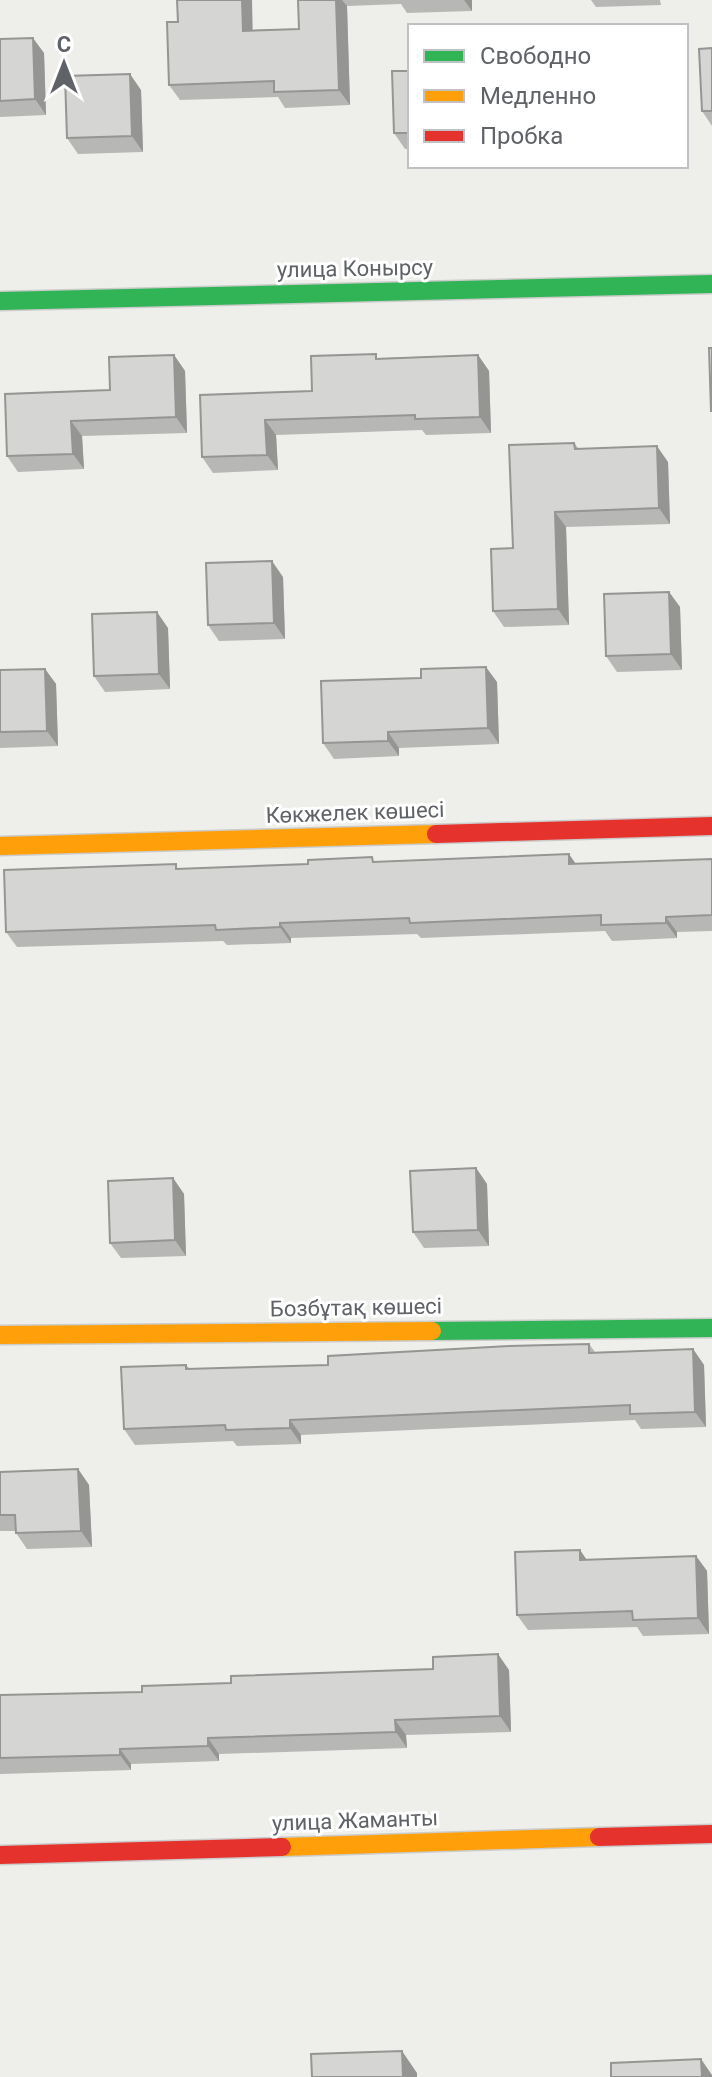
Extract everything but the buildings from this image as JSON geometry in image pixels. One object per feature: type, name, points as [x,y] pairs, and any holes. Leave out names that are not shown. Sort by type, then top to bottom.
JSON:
[{"type":"street","name":"улица Конырсу","points":[[0,301],[712,284]]},
{"type":"street","name":"Көкжелек көшесі","points":[[0,846],[712,826]]},
{"type":"street","name":"Бозбұтақ көшесі","points":[[0,1335],[712,1328]]},
{"type":"street","name":"улица Жаманты","points":[[0,1855],[712,1834]]},
{"type":"traffic: fast","points":[[0,301],[712,284]]},
{"type":"traffic: fast","points":[[432,1331],[712,1328]]},
{"type":"traffic: slow","points":[[0,846],[436,834]]},
{"type":"traffic: slow","points":[[0,1335],[432,1331]]},
{"type":"traffic: slow","points":[[282,1847],[599,1837]]},
{"type":"traffic: jam","points":[[436,834],[712,826]]},
{"type":"traffic: jam","points":[[599,1837],[712,1834]]},
{"type":"traffic: jam","points":[[0,1855],[282,1847]]}]
